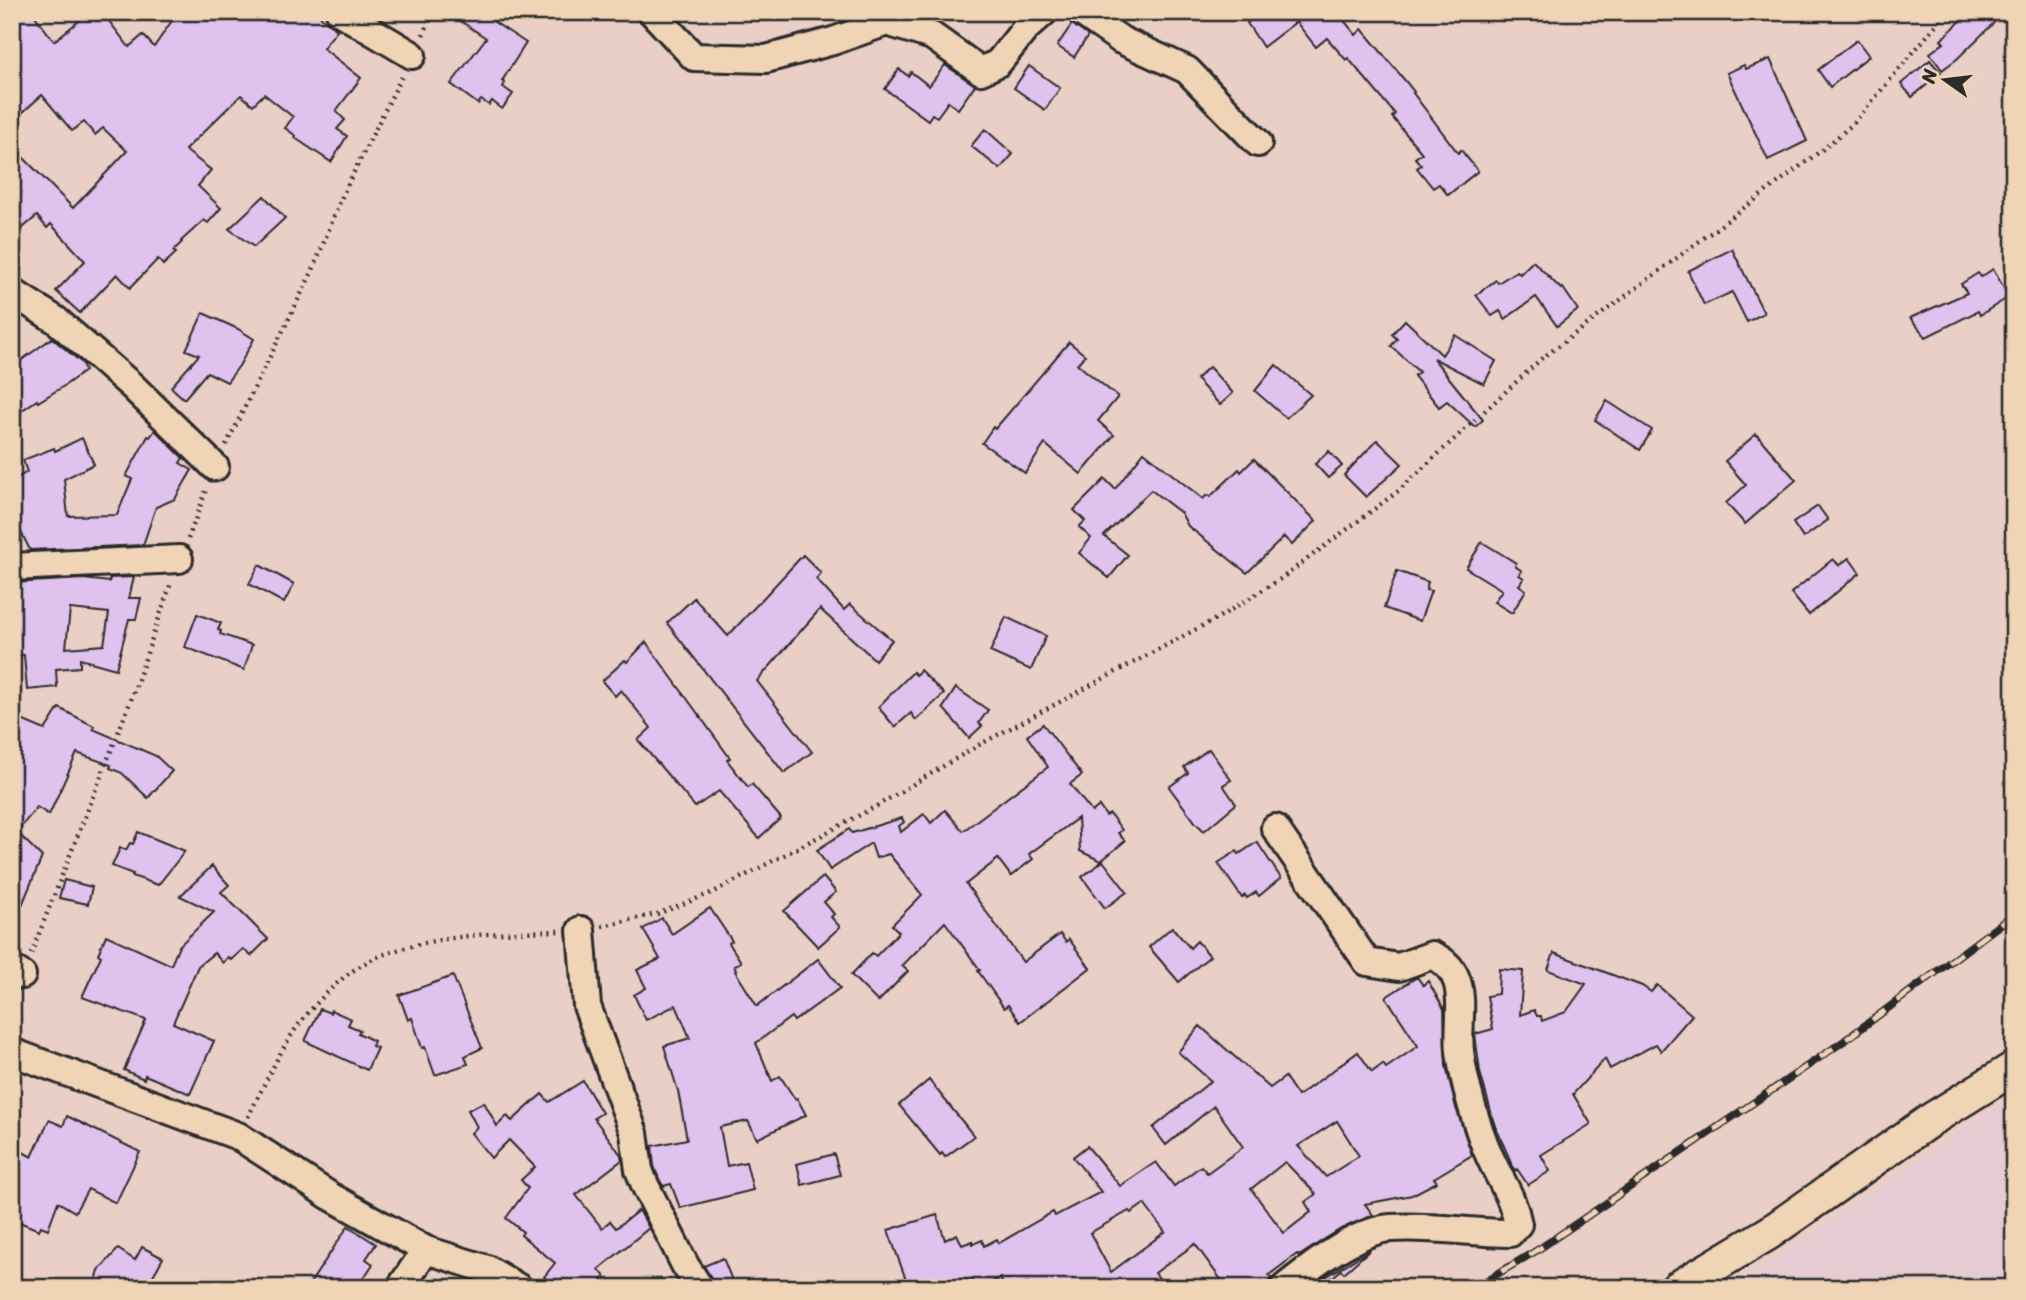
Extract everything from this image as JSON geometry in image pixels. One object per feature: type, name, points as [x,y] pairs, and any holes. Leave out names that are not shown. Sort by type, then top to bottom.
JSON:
[{"type":"main road","points":[[1677,1288],[1769,1233],[1932,1119],[2014,1068]]},
{"type":"street","points":[[340,12],[412,55]]},
{"type":"street","points":[[652,12],[694,57],[766,59],[833,41],[887,22],[932,36],[981,71],[998,63],[1026,28],[1044,12]]},
{"type":"street","points":[[1081,12],[1121,40],[1187,70],[1258,143]]},
{"type":"street","points":[[12,292],[66,328],[132,386],[215,467]]},
{"type":"street","points":[[12,568],[179,559]]},
{"type":"street","points":[[1275,828],[1367,962],[1399,967],[1432,955],[1446,961],[1457,977],[1461,1006],[1460,1050],[1467,1086],[1488,1153],[1514,1204],[1518,1224],[1510,1233],[1388,1228],[1356,1239],[1313,1265],[1284,1288]]},
{"type":"street","points":[[581,930],[587,1006],[634,1133],[639,1170],[685,1265],[700,1288]]},
{"type":"street","points":[[12,1052],[238,1136],[330,1196],[426,1250],[487,1269],[519,1288]]},
{"type":"street","points":[[400,1288],[426,1250]]},
{"type":"path","points":[[17,972],[131,699],[179,559],[215,467],[313,270],[343,194],[434,12]]},
{"type":"path","points":[[238,1136],[302,1021],[336,983],[380,956],[437,941],[483,934],[581,930],[657,914],[714,892],[875,807],[977,746],[1221,616],[1282,578],[1398,492],[1541,359],[1822,150],[1854,122],[1947,12]]},
{"type":"shaded area","points":[[2014,1094],[2014,1288],[1735,1288]]},
{"type":"building","points":[[12,12],[32,12],[54,41],[90,12],[102,12],[129,47],[143,35],[154,47],[178,12],[315,12],[337,30],[323,48],[361,78],[336,111],[345,120],[337,129],[347,136],[331,162],[285,128],[293,117],[264,94],[253,105],[241,95],[185,150],[211,170],[198,186],[221,208],[208,223],[204,220],[181,241],[173,251],[176,253],[163,265],[158,259],[130,288],[117,274],[80,313],[56,291],[85,261],[51,224],[47,228],[37,216],[12,237],[12,146],[73,208],[127,151],[103,128],[95,135],[84,122],[72,131],[42,95],[12,122]]},
{"type":"building","points":[[447,12],[479,12],[526,43],[502,81],[505,83],[503,87],[513,94],[502,109],[492,101],[489,105],[481,100],[478,104],[451,84],[486,38]]},
{"type":"building","points":[[1259,12],[1337,12],[1356,35],[1362,29],[1414,92],[1458,153],[1461,150],[1478,171],[1448,195],[1439,184],[1433,188],[1417,168],[1421,165],[1415,158],[1422,153],[1392,117],[1395,114],[1348,58],[1346,60],[1327,38],[1316,47],[1296,22],[1263,47],[1247,23]]},
{"type":"building","points":[[1970,12],[2005,12],[1942,70],[1930,53],[1944,43],[1941,40]]},
{"type":"building","points":[[1072,24],[1088,36],[1074,57],[1057,46]]},
{"type":"building","points":[[1857,40],[1869,56],[1830,87],[1818,70]]},
{"type":"building","points":[[1770,59],[1807,141],[1768,160],[1727,73],[1744,65],[1746,69]]},
{"type":"building","points":[[1930,60],[1941,73],[1912,97],[1901,84]]},
{"type":"building","points":[[945,65],[975,85],[958,109],[948,102],[937,117],[932,114],[928,120],[885,89],[899,69],[908,76],[911,72],[929,86]]},
{"type":"building","points":[[1029,66],[1060,88],[1045,110],[1014,88]]},
{"type":"building","points":[[985,129],[1013,154],[1000,169],[971,146]]},
{"type":"building","points":[[264,196],[285,218],[254,247],[229,229]]},
{"type":"building","points":[[1732,249],[1764,313],[1747,322],[1732,292],[1704,305],[1688,271]]},
{"type":"building","points":[[1533,261],[1563,288],[1578,310],[1557,326],[1536,297],[1505,319],[1500,311],[1492,316],[1476,295],[1496,280],[1498,283],[1517,271],[1520,274]]},
{"type":"building","points":[[1993,269],[2009,297],[1980,315],[1978,311],[1926,337],[1910,318],[1967,293],[1961,284],[1978,273],[1981,277]]},
{"type":"building","points":[[203,313],[254,339],[227,382],[207,372],[184,399],[171,387],[199,355],[186,350]]},
{"type":"building","points":[[1405,320],[1442,355],[1455,335],[1496,361],[1484,384],[1433,358],[1483,420],[1475,427],[1447,401],[1439,407],[1414,376],[1419,372],[1391,346],[1397,339],[1392,334]]},
{"type":"building","points":[[52,338],[82,363],[85,371],[12,417],[12,367]]},
{"type":"building","points":[[1069,342],[1085,355],[1077,364],[1118,397],[1098,421],[1114,435],[1081,474],[1045,444],[1025,473],[982,443],[993,427],[995,429]]},
{"type":"building","points":[[1276,365],[1311,395],[1286,418],[1255,391]]},
{"type":"building","points":[[1209,367],[1233,393],[1220,405],[1196,379]]},
{"type":"building","points":[[1607,401],[1652,430],[1640,450],[1595,420]]},
{"type":"building","points":[[155,430],[183,458],[180,463],[192,470],[175,499],[156,507],[143,545],[30,550],[12,514],[12,481],[27,472],[23,460],[54,448],[55,451],[82,438],[94,464],[64,479],[68,516],[117,515],[132,479],[126,476],[148,436]]},
{"type":"building","points":[[1756,434],[1796,480],[1745,524],[1726,503],[1746,485],[1725,461]]},
{"type":"building","points":[[1377,440],[1402,464],[1366,497],[1344,475]]},
{"type":"building","points":[[1329,451],[1342,466],[1328,478],[1315,464]]},
{"type":"building","points":[[1144,452],[1203,499],[1207,495],[1210,497],[1239,469],[1241,472],[1254,459],[1316,521],[1292,545],[1284,537],[1247,573],[1188,526],[1181,513],[1151,490],[1104,536],[1128,555],[1109,578],[1079,553],[1091,538],[1079,527],[1085,521],[1074,510],[1105,479],[1115,489]]},
{"type":"building","points":[[1818,506],[1828,520],[1803,538],[1793,523]]},
{"type":"building","points":[[1482,542],[1516,563],[1515,566],[1522,571],[1519,575],[1524,578],[1519,585],[1526,590],[1512,613],[1494,602],[1502,590],[1466,568]]},
{"type":"building","points":[[803,555],[821,573],[816,579],[844,610],[850,604],[892,640],[875,660],[820,609],[757,681],[812,752],[784,773],[667,623],[694,598],[728,636]]},
{"type":"building","points":[[1849,558],[1860,573],[1809,615],[1791,593],[1833,559],[1839,565]]},
{"type":"building","points":[[259,565],[294,584],[284,603],[249,584]]},
{"type":"building","points":[[1397,571],[1428,582],[1426,590],[1431,591],[1420,621],[1384,608]]},
{"type":"building","points":[[134,577],[129,598],[141,598],[136,619],[129,619],[116,669],[80,659],[80,667],[56,669],[57,687],[27,690],[24,655],[12,656],[12,583],[83,579],[109,582],[110,578]],"holes":[[[70,609],[109,613],[104,645],[66,648]]]},
{"type":"building","points":[[197,614],[221,623],[218,630],[221,631],[220,634],[252,645],[244,670],[185,647]]},
{"type":"building","points":[[1006,617],[1046,636],[1031,670],[990,652]]},
{"type":"building","points":[[646,642],[730,758],[727,760],[748,787],[752,784],[781,818],[759,838],[719,791],[695,807],[638,740],[651,728],[621,690],[615,696],[602,681],[625,660],[627,662]]},
{"type":"building","points":[[920,670],[944,694],[916,720],[911,713],[895,727],[878,707],[913,672],[916,675]]},
{"type":"building","points":[[956,688],[988,710],[979,723],[982,726],[969,738],[943,708]]},
{"type":"building","points":[[59,708],[94,726],[93,729],[156,756],[172,771],[148,798],[122,773],[110,768],[111,765],[77,753],[49,815],[37,807],[17,832],[42,857],[12,929],[12,716],[45,730]]},
{"type":"building","points":[[1043,724],[1082,775],[1070,784],[1092,812],[1099,806],[1106,816],[1110,814],[1122,830],[1118,833],[1125,841],[1101,861],[1080,851],[1078,818],[1029,854],[1033,859],[1011,876],[998,859],[966,884],[1023,962],[1060,934],[1066,942],[1069,939],[1090,968],[1020,1022],[1008,1005],[1004,1008],[945,922],[902,966],[908,971],[878,1002],[851,975],[872,953],[876,956],[899,932],[892,925],[922,895],[889,854],[876,858],[871,843],[830,870],[817,850],[849,829],[852,833],[902,818],[904,822],[899,826],[901,832],[924,814],[931,823],[945,810],[963,831],[1048,767],[1027,736]]},
{"type":"building","points":[[1209,749],[1231,780],[1223,785],[1236,804],[1204,831],[1169,787],[1188,773],[1184,767]]},
{"type":"building","points":[[138,832],[185,851],[158,885],[112,866],[120,848],[126,850],[130,843],[133,844]]},
{"type":"building","points":[[1257,842],[1281,878],[1259,896],[1256,892],[1242,898],[1218,863]]},
{"type":"building","points":[[1103,861],[1127,892],[1105,908],[1082,877]]},
{"type":"building","points":[[212,866],[229,885],[221,892],[268,939],[251,956],[243,949],[231,960],[228,957],[223,963],[214,953],[198,966],[173,1023],[214,1041],[190,1094],[145,1075],[144,1079],[124,1070],[146,1020],[82,997],[101,956],[98,954],[106,935],[171,965],[179,946],[214,912],[180,896]]},
{"type":"building","points":[[823,877],[836,892],[824,902],[834,914],[831,917],[840,927],[818,947],[784,911]]},
{"type":"building","points":[[64,880],[92,887],[88,904],[59,898]]},
{"type":"building","points":[[710,908],[732,941],[729,943],[741,962],[734,966],[735,971],[757,1006],[818,959],[840,988],[794,1021],[791,1017],[756,1043],[772,1081],[780,1076],[806,1115],[757,1139],[748,1121],[720,1127],[727,1166],[746,1162],[753,1190],[680,1208],[671,1184],[663,1186],[659,1179],[654,1166],[652,1146],[687,1139],[678,1091],[664,1046],[690,1038],[676,1005],[646,1020],[634,995],[646,988],[637,970],[660,959],[643,929],[662,918],[672,934]]},
{"type":"building","points":[[1172,927],[1190,948],[1197,941],[1210,956],[1179,982],[1149,947]]},
{"type":"building","points":[[1554,953],[1642,986],[1651,992],[1657,985],[1692,1015],[1661,1051],[1656,1044],[1610,1069],[1605,1059],[1573,1094],[1591,1124],[1541,1155],[1550,1171],[1528,1185],[1517,1169],[1515,1171],[1495,1126],[1480,1072],[1475,1034],[1493,1029],[1487,996],[1498,994],[1499,969],[1523,971],[1520,1015],[1534,1010],[1537,1016],[1541,1016],[1542,1021],[1566,1012],[1586,984],[1548,970]]},
{"type":"building","points":[[453,976],[482,1048],[465,1056],[468,1064],[435,1075],[412,1018],[408,1020],[399,995]]},
{"type":"building","points":[[1417,977],[1423,985],[1428,981],[1444,1009],[1446,1066],[1456,1108],[1472,1155],[1434,1178],[1437,1182],[1412,1195],[1365,1204],[1373,1215],[1341,1229],[1299,1256],[1297,1254],[1269,1275],[1272,1279],[1259,1288],[1227,1288],[1195,1244],[1155,1273],[1166,1288],[1031,1288],[1028,1283],[1017,1288],[1005,1288],[1000,1278],[980,1288],[976,1288],[971,1279],[963,1282],[962,1279],[936,1288],[909,1288],[888,1230],[937,1215],[945,1240],[957,1234],[962,1245],[982,1240],[984,1246],[997,1239],[999,1243],[1053,1212],[1055,1216],[1101,1192],[1073,1157],[1087,1146],[1120,1186],[1156,1162],[1174,1186],[1201,1166],[1207,1173],[1243,1147],[1214,1106],[1166,1145],[1153,1128],[1211,1081],[1178,1052],[1200,1026],[1270,1088],[1285,1077],[1298,1096],[1358,1052],[1372,1072],[1383,1064],[1386,1068],[1418,1046],[1386,997]],"holes":[[[1337,1121],[1359,1156],[1326,1177],[1298,1146]],[[1285,1162],[1316,1194],[1305,1202],[1311,1212],[1284,1233],[1251,1189]],[[1144,1204],[1165,1232],[1111,1272],[1090,1233],[1129,1211],[1131,1213]]]},
{"type":"building","points":[[320,1009],[330,1013],[331,1010],[351,1019],[348,1025],[374,1041],[372,1046],[377,1048],[367,1070],[305,1041]]},
{"type":"building","points":[[929,1080],[974,1136],[945,1157],[942,1153],[940,1155],[899,1105]]},
{"type":"building","points":[[583,1081],[602,1113],[594,1118],[622,1160],[576,1195],[602,1228],[610,1221],[616,1228],[639,1210],[649,1228],[599,1269],[605,1277],[596,1288],[555,1288],[544,1277],[555,1263],[521,1235],[523,1232],[506,1218],[528,1188],[521,1180],[535,1167],[509,1140],[491,1158],[471,1133],[477,1127],[468,1110],[484,1102],[497,1126],[507,1116],[512,1121],[542,1094],[549,1102]]},
{"type":"building","points":[[67,1116],[140,1152],[116,1203],[88,1189],[75,1212],[58,1202],[48,1229],[41,1226],[39,1230],[12,1219],[12,1165],[19,1150],[32,1157],[49,1120],[63,1126]]},
{"type":"building","points":[[834,1154],[840,1175],[802,1185],[797,1164]]},
{"type":"building","points":[[348,1226],[376,1244],[366,1259],[373,1264],[357,1288],[307,1288]]},
{"type":"building","points":[[142,1247],[163,1258],[146,1288],[94,1288],[99,1270],[118,1249],[135,1260]]},
{"type":"building","points":[[1370,1250],[1344,1273],[1341,1270],[1323,1286],[1319,1281]]},
{"type":"building","points":[[723,1258],[735,1288],[716,1288],[704,1266]]},
{"type":"railway","points":[[1474,1288],[1539,1249],[1844,1041],[2014,914]]}]
